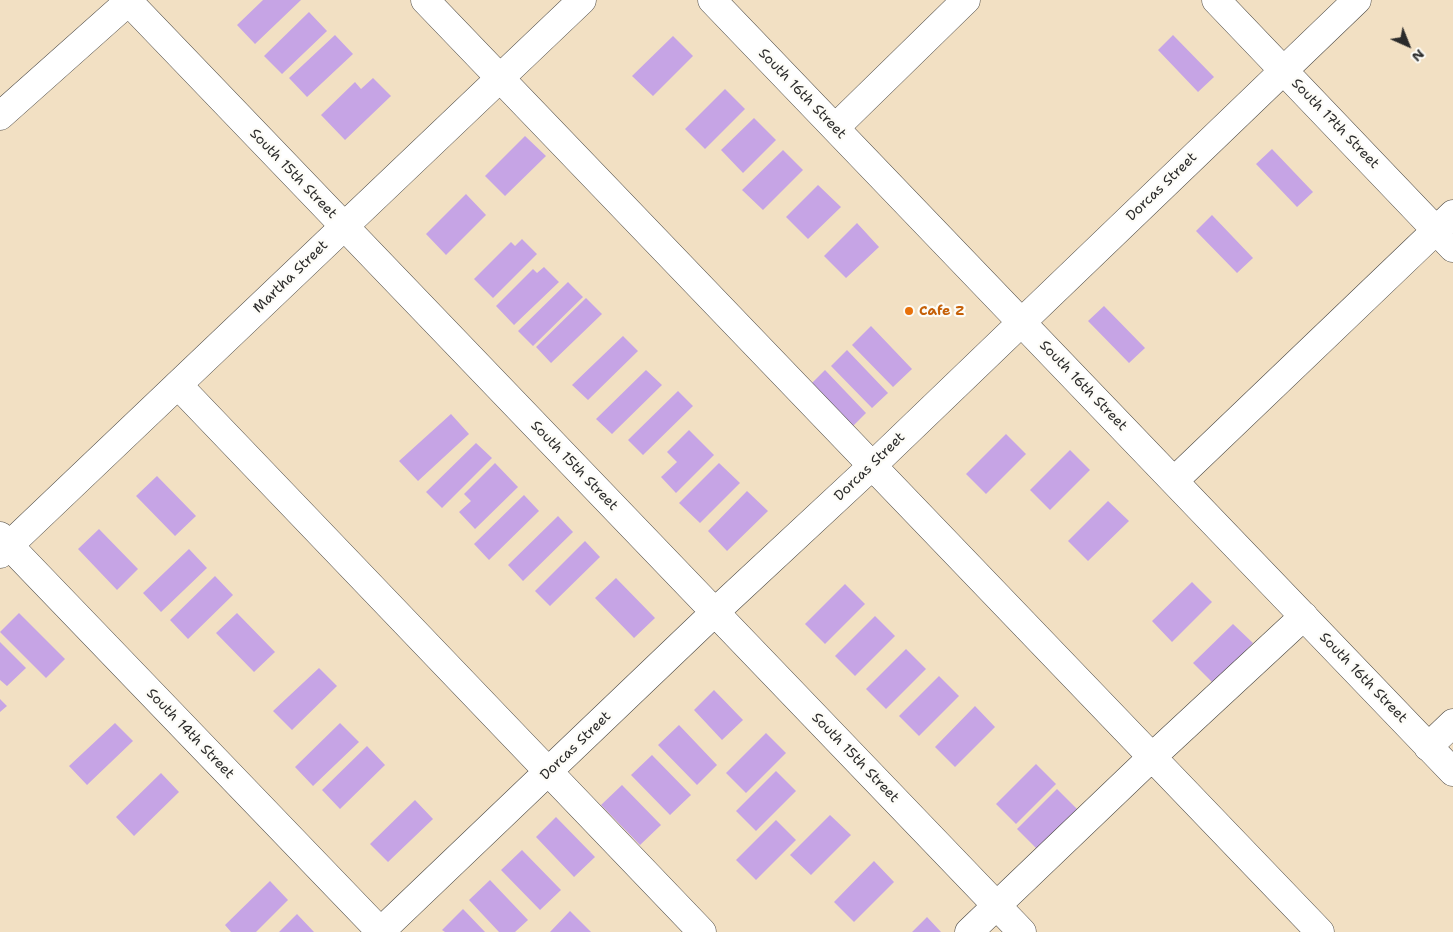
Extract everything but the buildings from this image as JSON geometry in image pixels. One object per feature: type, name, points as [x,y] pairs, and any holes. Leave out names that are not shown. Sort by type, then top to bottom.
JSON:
[{"type":"street","points":[[425,0],[1320,932]]},
{"type":"street","name":"Martha Street","points":[[3,545],[178,385],[582,0]]},
{"type":"street","name":"South 16th Street","points":[[712,0],[1453,772]]},
{"type":"street","points":[[835,128],[966,0]]},
{"type":"street","name":"South 17th Street","points":[[1216,0],[1284,70],[1447,230]]},
{"type":"street","name":"Dorcas Street","points":[[380,932],[715,612],[872,466],[1357,0]]},
{"type":"street","points":[[0,116],[127,1]]},
{"type":"street","name":"South 15th Street","points":[[127,1],[1022,932]]},
{"type":"street","points":[[1174,481],[1447,230]]},
{"type":"street","points":[[178,385],[702,932]]},
{"type":"street","name":"South 14th Street","points":[[3,545],[380,932]]},
{"type":"street","points":[[969,932],[1152,757],[1304,616]]},
{"type":"street","points":[[1428,746],[1453,723]]},
{"type":"place","name":"Cafe Z","points":[[909,311]]}]
